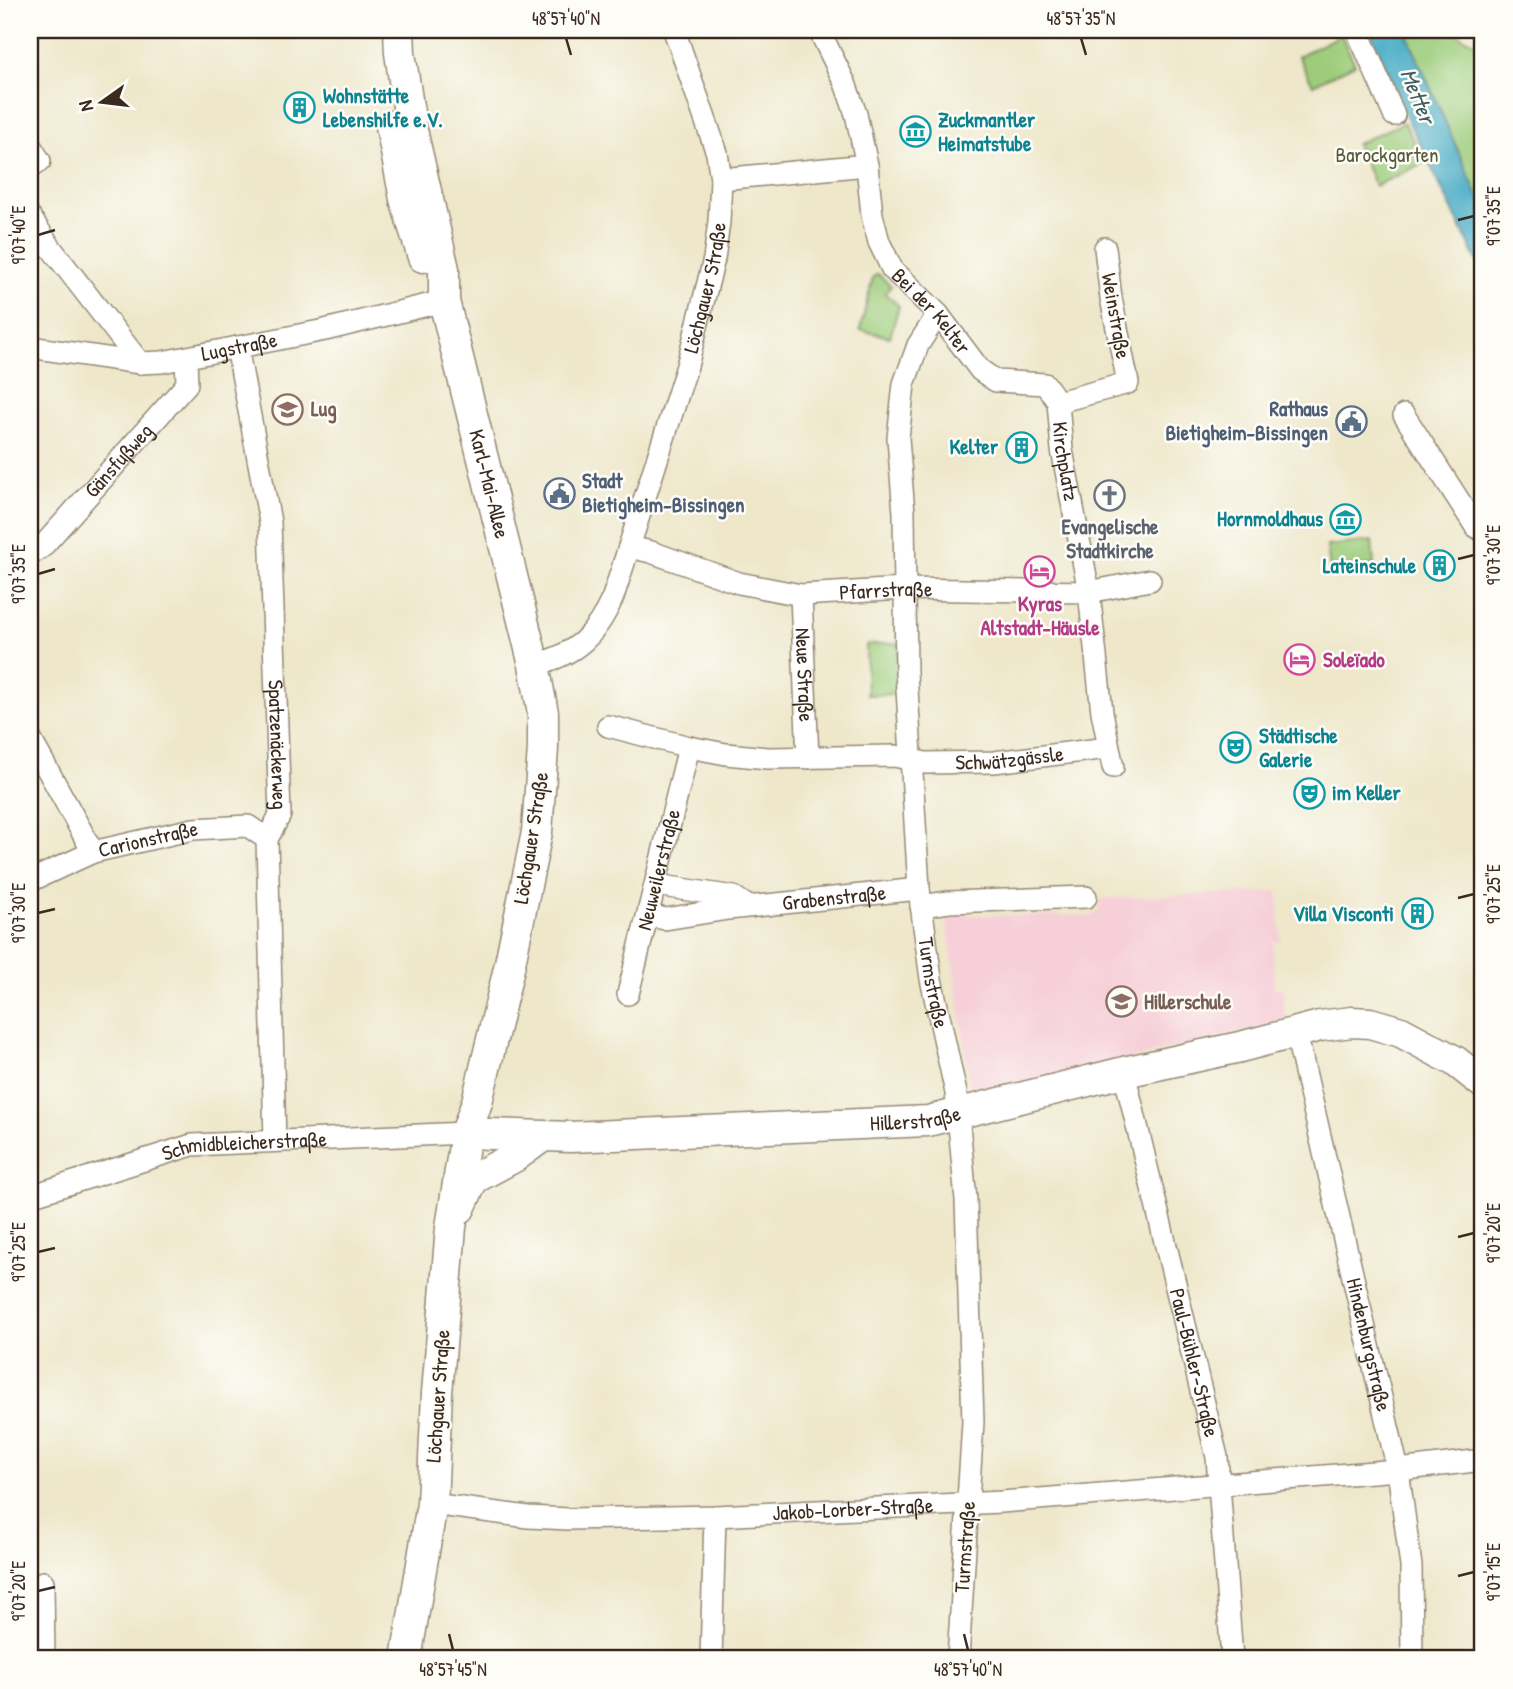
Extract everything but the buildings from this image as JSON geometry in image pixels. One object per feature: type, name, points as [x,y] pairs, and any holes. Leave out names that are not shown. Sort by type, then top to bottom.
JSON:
[{"type":"main road","name":"Karl-Mai-Allee","points":[[380,30],[391,130],[405,199],[426,270],[444,301]]},
{"type":"main road","name":"Karl-Mai-Allee","points":[[399,30],[411,126],[444,269],[444,301],[534,665]]},
{"type":"main road","name":"Löchgauer Straße","points":[[406,1659],[432,1504],[437,1393],[450,1227],[466,1133],[477,1102],[537,832],[544,748],[542,713],[534,665]]},
{"type":"main road","name":"Hillerstraße","points":[[466,1133],[542,1137],[916,1122],[1320,1026],[1352,1022],[1370,1023],[1401,1032],[1481,1076]]},
{"type":"main road","points":[[450,1227],[473,1179],[516,1156],[542,1137]]},
{"type":"street","name":"Löchgauer Straße","points":[[534,665],[570,653],[582,644],[604,616],[687,366],[714,258],[721,179],[717,153],[674,30]]},
{"type":"street","name":"Bei der Kelter","points":[[819,30],[853,104],[867,164],[872,215],[878,242],[892,269],[938,314],[968,356],[988,375],[996,381],[1045,384],[1058,402]]},
{"type":"street","points":[[1357,30],[1394,115]]},
{"type":"street","points":[[30,145],[40,160],[30,167]]},
{"type":"street","points":[[721,179],[867,164]]},
{"type":"street","points":[[30,217],[140,363]]},
{"type":"street","name":"Weinstraße","points":[[1105,248],[1111,298],[1128,383]]},
{"type":"street","name":"Lugstraße","points":[[30,347],[140,363],[186,358],[325,330],[444,301]]},
{"type":"street","name":"Turmstraße","points":[[938,314],[918,345],[904,384],[898,438],[904,513],[910,760],[920,898],[931,979],[953,1070],[966,1200],[973,1423],[958,1659]]},
{"type":"street","name":"Spatzenäckerweg","points":[[237,347],[270,522],[280,815],[267,839],[275,1141]]},
{"type":"street","name":"Gänsfußweg","points":[[30,555],[43,547],[187,384],[186,358]]},
{"type":"street","name":"Kirchplatz","points":[[1089,592],[1062,450],[1058,402],[1128,383]]},
{"type":"street","points":[[1404,415],[1481,533]]},
{"type":"street","name":"Pfarrstraße","points":[[629,547],[739,583],[801,594],[904,589],[1089,592],[1150,580]]},
{"type":"street","name":"Schwätzgässle","points":[[910,760],[925,763],[1111,758],[1101,712],[1089,592]]},
{"type":"street","name":"Neue Straße","points":[[801,594],[808,758]]},
{"type":"street","points":[[608,726],[688,747],[768,758],[895,755],[910,760]]},
{"type":"street","points":[[30,738],[93,852]]},
{"type":"street","name":"Neuweilerstraße","points":[[628,994],[688,747]]},
{"type":"street","name":"Carionstraße","points":[[30,881],[93,852],[192,829],[248,826],[267,839]]},
{"type":"street","name":"Grabenstraße","points":[[656,885],[734,897],[748,907]]},
{"type":"street","name":"Grabenstraße","points":[[649,915],[665,919],[748,907],[920,898],[949,902],[1086,897]]},
{"type":"street","name":"Hindenburgstraße","points":[[1296,1033],[1398,1470],[1410,1566],[1412,1659]]},
{"type":"street","name":"Paul-Bühler-Straße","points":[[1124,1072],[1217,1457],[1232,1659]]},
{"type":"street","name":"Schmidbleicherstraße","points":[[30,1196],[192,1145],[466,1133]]},
{"type":"street","name":"Jakob-Lorber-Straße","points":[[432,1504],[528,1517],[569,1519],[715,1516],[968,1505],[1398,1470],[1483,1460]]},
{"type":"street","points":[[711,1659],[715,1516]]},
{"type":"street","points":[[43,1582],[44,1659]]},
{"type":"shaded area","name":"Hillerschule","points":[[1278,891],[1281,941],[1273,941],[1274,987],[1283,988],[1286,1021],[972,1097],[946,915],[1092,916],[1098,911],[1101,899]]},
{"type":"green space","points":[[1405,30],[1452,30],[1483,49],[1483,208]]},
{"type":"green space","points":[[1341,35],[1355,64],[1313,85],[1298,56]]},
{"type":"green space","name":"Barockgarten","points":[[1404,122],[1424,163],[1375,186],[1356,144]]},
{"type":"green space","points":[[878,274],[891,286],[885,293],[899,306],[890,337],[860,330],[873,277]]},
{"type":"green space","points":[[1372,541],[1374,565],[1330,569],[1327,546]]},
{"type":"green space","points":[[899,643],[901,694],[867,695],[866,645]]},
{"type":"water","name":"Metter","points":[[1370,30],[1405,30],[1483,208],[1483,273],[1406,116]]},
{"type":"place","name":"Wohnstätte Lebenshilfe e.V.","points":[[300,108]]},
{"type":"place","name":"Zuckmantler Heimatstube","points":[[915,132]]},
{"type":"place","name":"Lug","points":[[288,409]]},
{"type":"place","name":"Rathaus Bietigheim-Bissingen","points":[[1351,421]]},
{"type":"place","name":"Kelter","points":[[1021,447]]},
{"type":"place","name":"Stadt Bietigheim-Bissingen","points":[[559,493]]},
{"type":"place","name":"Evangelische Stadtkirche","points":[[1110,495]]},
{"type":"place","name":"Hornmoldhaus","points":[[1346,519]]},
{"type":"place","name":"Lateinschule","points":[[1439,566]]},
{"type":"place","name":"Kyras Altstadt-Häusle","points":[[1040,572]]},
{"type":"place","name":"Soleïado","points":[[1300,660]]},
{"type":"place","name":"Städtische Galerie","points":[[1236,748]]},
{"type":"place","name":"im Keller","points":[[1309,793]]},
{"type":"place","name":"Villa Visconti","points":[[1417,914]]},
{"type":"place","name":"Hillerschule","points":[[1121,1002]]}]
